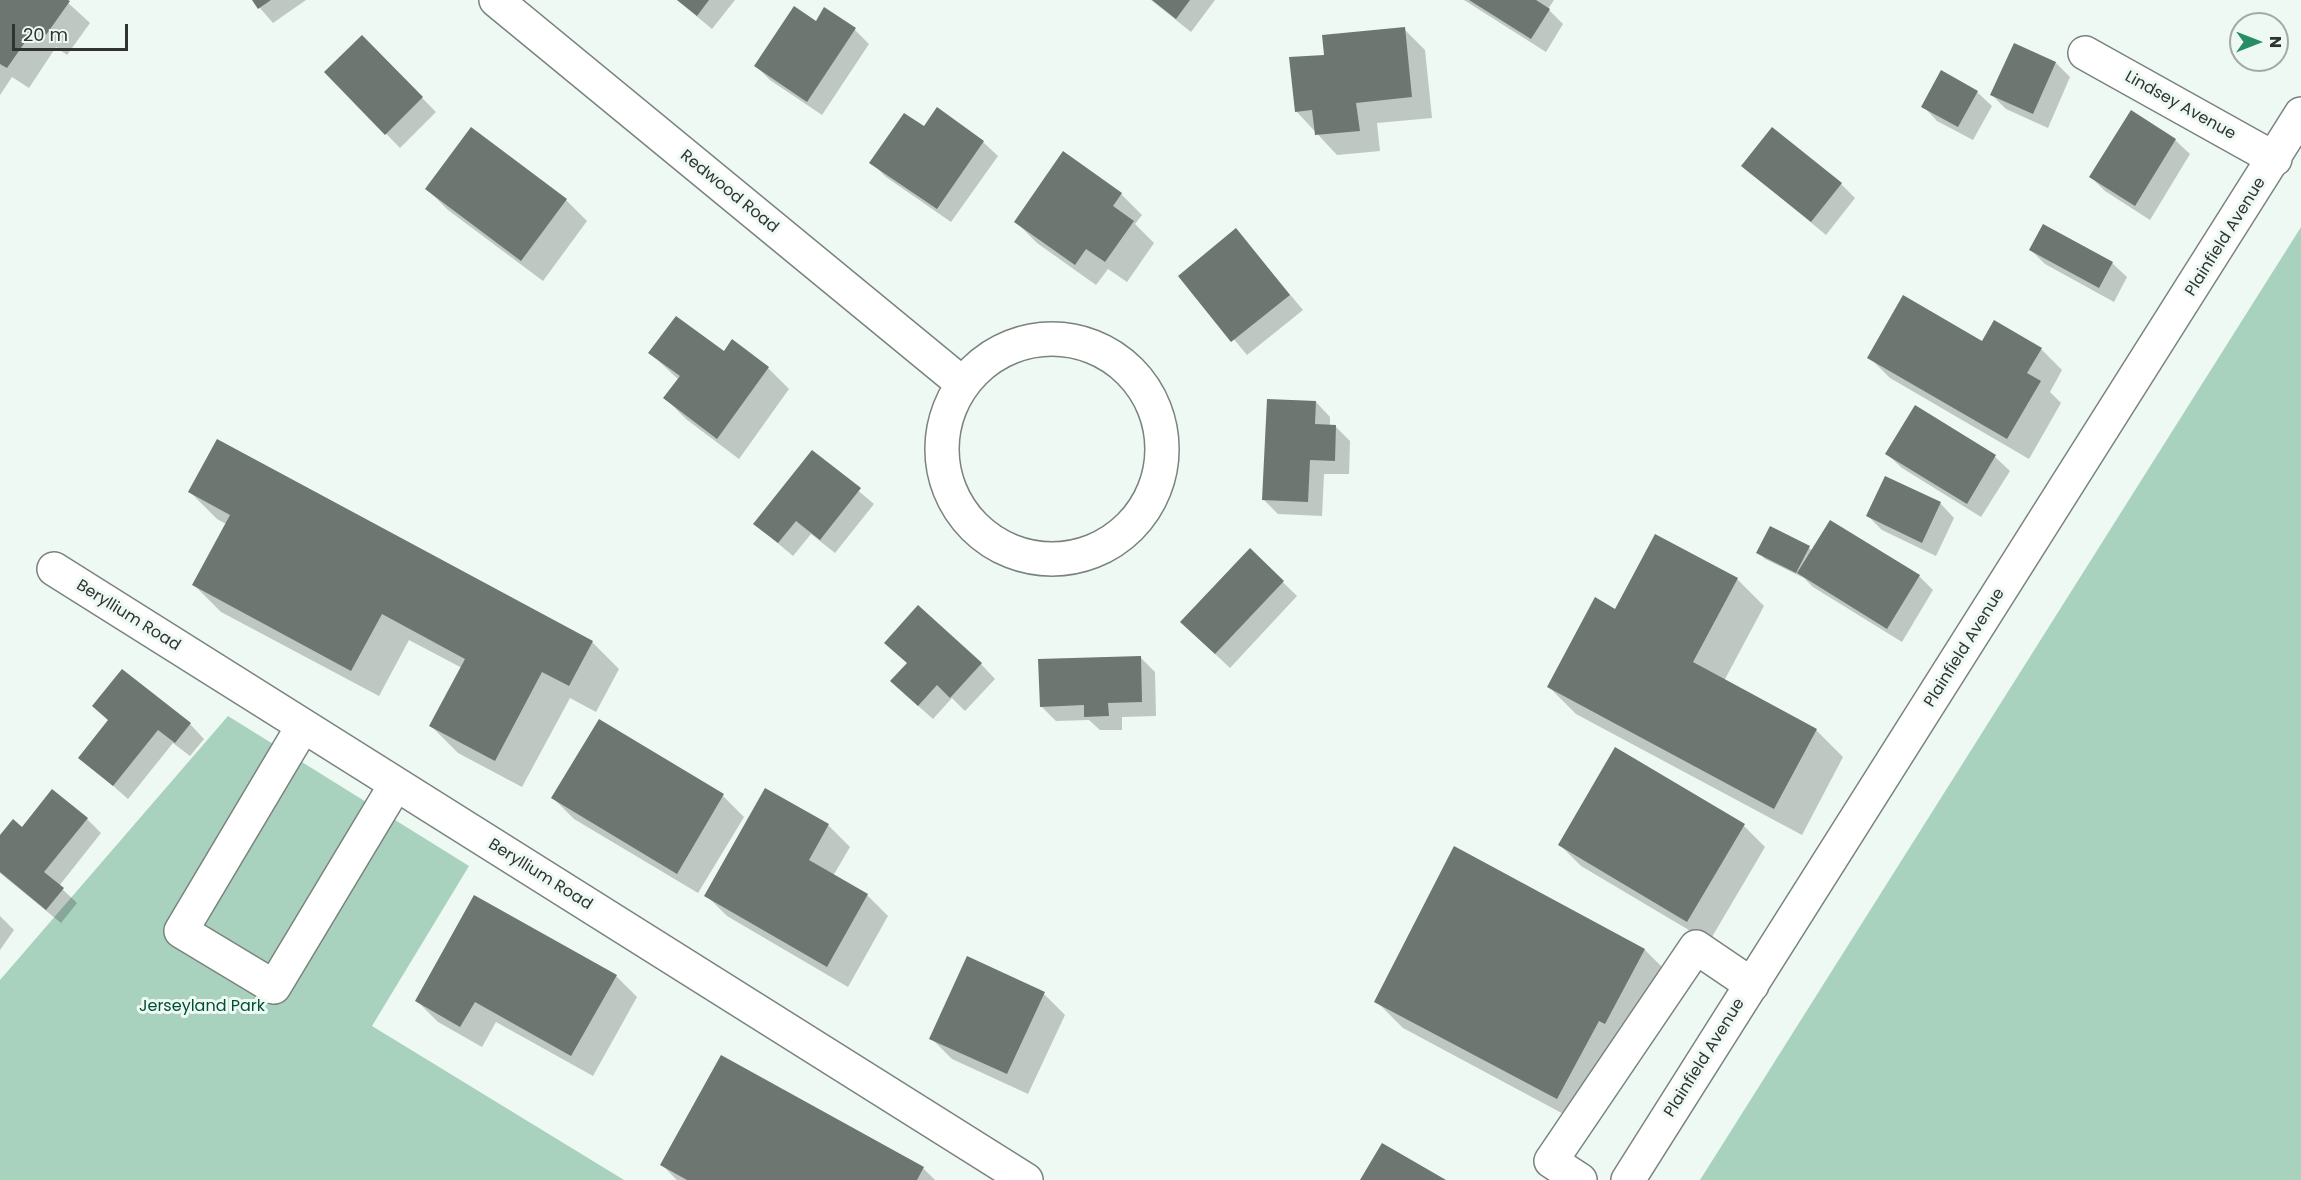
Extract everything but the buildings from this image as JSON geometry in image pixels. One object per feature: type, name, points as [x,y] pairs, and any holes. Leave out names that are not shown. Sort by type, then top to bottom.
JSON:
[{"type":"street","name":"Redwood Road","points":[[496,0],[963,384]]},
{"type":"street","name":"Lindsey Avenue","points":[[2085,52],[2275,159]]},
{"type":"street","name":"Plainfield Avenue","points":[[1628,1180],[2275,159],[2301,114]]},
{"type":"street","points":[[1040,339],[1075,340],[1107,353],[1134,375],[1148,393],[1160,426],[1162,448],[1157,483],[1141,514],[1116,538],[1086,554],[1052,559],[1029,557],[997,544],[978,531],[956,504],[944,472],[942,437],[947,414],[963,384],[978,366],[1007,347],[1040,339]]},
{"type":"street","name":"Beryllium Road","points":[[54,569],[1026,1180]]},
{"type":"street","points":[[303,726],[180,931],[274,987],[396,784]]},
{"type":"street","points":[[1580,1180],[1551,1161],[1696,947],[1752,985]]},
{"type":"green space","points":[[2301,227],[2301,1180],[1700,1180]]},
{"type":"green space","name":"Jerseyland Park","points":[[228,716],[469,866],[372,1026],[624,1180],[0,1180],[0,980]]}]
